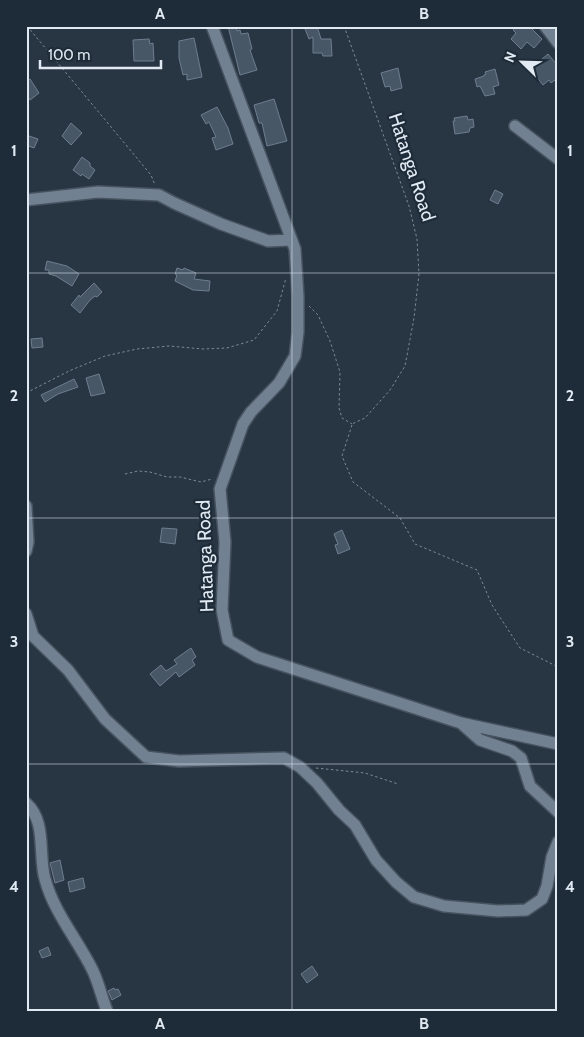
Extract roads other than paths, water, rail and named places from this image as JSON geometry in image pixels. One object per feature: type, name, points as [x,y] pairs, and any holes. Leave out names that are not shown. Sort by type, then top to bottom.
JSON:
[{"type":"street","name":"Hatanga Road","points":[[212,26],[279,208],[289,229],[295,249],[298,296],[298,332],[295,356],[279,383],[251,412],[243,424],[220,489],[225,542],[222,610],[228,640],[257,657],[461,724],[558,744]]},
{"type":"street","points":[[545,26],[558,43]]},
{"type":"street","points":[[515,126],[558,159]]},
{"type":"street","points":[[26,200],[98,192],[159,195],[221,224],[268,241],[291,240]]},
{"type":"street","points":[[26,506],[28,542],[26,551]]},
{"type":"street","points":[[26,614],[33,636],[68,670],[105,719],[146,757],[179,761],[284,758],[300,767],[317,782],[339,810],[355,825],[376,860],[396,882],[414,897],[444,906],[498,911],[526,910],[542,899],[547,886],[552,857],[558,842]]},
{"type":"street","points":[[461,724],[480,740],[512,751],[521,758],[530,786],[558,812]]},
{"type":"street","points":[[26,803],[33,809],[39,824],[41,859],[44,878],[50,894],[93,971],[107,1011]]}]
